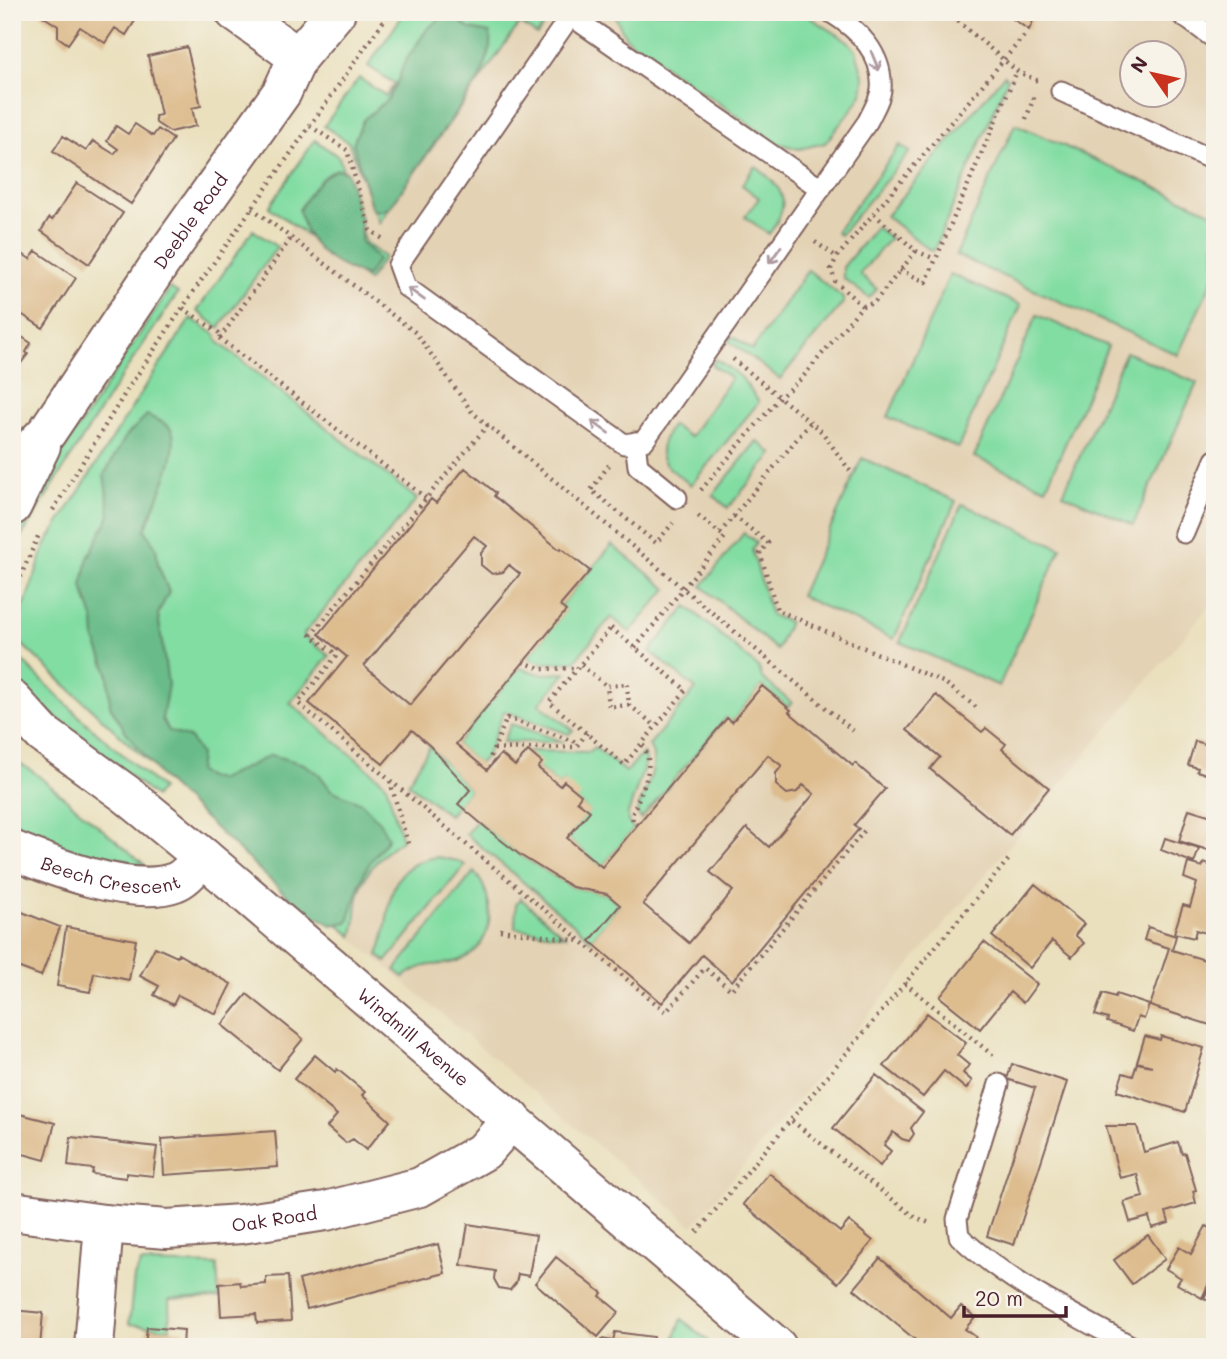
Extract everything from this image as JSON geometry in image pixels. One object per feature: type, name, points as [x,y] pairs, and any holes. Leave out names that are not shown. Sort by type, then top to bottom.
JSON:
[{"type":"street","points":[[235,12],[298,57]]},
{"type":"street","name":"Deeble Road","points":[[12,506],[47,432],[161,262],[282,92],[298,57],[336,12]]},
{"type":"street","name":"Deeble Road","points":[[12,469],[47,432]]},
{"type":"street","name":"Windmill Avenue","points":[[12,700],[27,730],[126,794],[203,857],[777,1347]]},
{"type":"street","name":"Beech Crescent","points":[[12,850],[90,877],[159,886],[181,879],[203,857]]},
{"type":"street","name":"Oak Road","points":[[12,1211],[104,1224],[167,1229],[241,1224],[326,1211],[421,1187],[484,1150],[512,1119]]},
{"type":"street","points":[[94,1347],[104,1224]]},
{"type":"lane","points":[[821,189],[572,14],[398,265],[406,287],[624,444],[644,441],[821,189],[868,121],[881,92],[878,62],[860,33],[830,12]]},
{"type":"lane","points":[[1178,12],[1215,39]]},
{"type":"lane","points":[[1061,91],[1215,161]]},
{"type":"lane","points":[[635,442],[638,466],[682,502]]},
{"type":"lane","points":[[1184,533],[1215,460]]},
{"type":"lane","points":[[999,1084],[957,1219],[959,1236],[974,1251],[1022,1286],[1133,1347]]},
{"type":"path","points":[[49,517],[129,387],[390,12]]},
{"type":"path","points":[[947,12],[1017,71],[1061,91]]},
{"type":"path","points":[[862,306],[835,281],[831,269],[837,257],[1024,36]]},
{"type":"path","points":[[900,270],[926,282],[1017,71]]},
{"type":"path","points":[[310,126],[347,150],[370,230],[405,255]]},
{"type":"path","points":[[252,208],[416,333],[472,412],[857,734]]},
{"type":"path","points":[[874,214],[916,251],[935,259]]},
{"type":"path","points":[[219,338],[292,237]]},
{"type":"path","points":[[944,238],[953,242]]},
{"type":"path","points":[[599,457],[610,466],[591,490],[656,543],[682,502],[780,397],[802,378],[862,306],[874,303],[916,251]]},
{"type":"path","points":[[930,271],[938,274]]},
{"type":"path","points":[[183,308],[219,333],[219,338],[426,498]]},
{"type":"path","points":[[712,344],[822,432],[850,471]]},
{"type":"path","points":[[720,533],[810,423]]},
{"type":"path","points":[[488,425],[311,635],[337,656],[298,703],[666,1012],[705,968],[731,990],[865,830]]},
{"type":"path","points":[[635,648],[725,537],[682,502]]},
{"type":"path","points":[[734,516],[768,543],[760,553],[777,610],[945,683],[976,707]]},
{"type":"path","points":[[12,596],[42,529]]},
{"type":"path","points":[[611,628],[686,690],[624,765],[549,702],[579,666],[611,628]]},
{"type":"path","points":[[523,662],[542,669],[579,666],[607,686],[627,684],[629,705]]},
{"type":"path","points":[[607,686],[609,707],[629,705],[656,726]]},
{"type":"path","points":[[494,762],[491,758],[507,718],[579,743]]},
{"type":"path","points":[[494,749],[576,747],[587,733]]},
{"type":"path","points":[[636,825],[632,815],[649,773],[650,761],[642,744]]},
{"type":"path","points":[[390,780],[409,847]]},
{"type":"path","points":[[694,1236],[1009,859]]},
{"type":"path","points":[[500,930],[582,942]]},
{"type":"path","points":[[905,983],[1004,1064],[999,1084]]},
{"type":"path","points":[[792,1121],[915,1217],[959,1236]]},
{"type":"shaded area","points":[[441,12],[1215,12],[1215,599],[693,1226],[229,835],[72,537]]},
{"type":"green space","points":[[405,12],[553,12],[537,35],[520,23],[379,223],[349,143],[324,126],[359,78],[386,96],[395,84],[368,66]]},
{"type":"green space","points":[[613,12],[801,12],[848,41],[856,51],[864,79],[862,94],[825,143],[799,149],[777,143],[633,44],[625,36]]},
{"type":"green space","points":[[448,13],[470,29],[490,33],[486,62],[479,79],[390,207],[383,211],[372,210],[353,143],[363,120],[388,99],[403,65],[427,29]]},
{"type":"green space","points":[[1004,75],[1008,78],[934,250],[931,251],[886,216]]},
{"type":"green space","points":[[1015,124],[1215,214],[1215,274],[1178,355],[956,255]]},
{"type":"green space","points":[[315,140],[339,157],[365,243],[384,257],[368,281],[269,207]]},
{"type":"green space","points":[[900,145],[910,152],[840,235],[836,232]]},
{"type":"green space","points":[[755,166],[773,182],[782,197],[781,213],[769,234],[745,217],[759,198],[742,185]]},
{"type":"green space","points":[[337,169],[347,172],[361,220],[361,242],[378,259],[367,276],[343,267],[323,253],[314,245],[302,223],[299,210],[320,181]]},
{"type":"green space","points":[[876,227],[890,238],[860,274],[877,289],[869,298],[843,278],[843,267]]},
{"type":"green space","points":[[253,230],[277,247],[219,328],[197,311]]},
{"type":"green space","points":[[808,270],[843,298],[843,303],[780,379],[729,341],[732,336],[752,350]]},
{"type":"green space","points":[[950,274],[1021,305],[958,448],[888,417]]},
{"type":"green space","points":[[170,288],[178,293],[119,380],[21,537],[12,563],[12,532]]},
{"type":"green space","points":[[1037,315],[1108,346],[1046,488],[974,457]]},
{"type":"green space","points":[[191,318],[216,335],[218,342],[417,499],[303,635],[329,656],[290,703],[386,784],[402,840],[372,866],[362,883],[352,936],[167,779],[15,638],[46,544]]},
{"type":"green space","points":[[1126,352],[1197,383],[1133,525],[1063,494]]},
{"type":"green space","points":[[716,359],[741,377],[759,402],[691,485],[667,466],[661,453],[662,445],[672,425],[690,437],[731,378],[712,365]]},
{"type":"green space","points":[[147,415],[169,427],[174,444],[169,468],[145,530],[156,547],[158,565],[169,592],[158,614],[168,684],[162,719],[169,731],[190,738],[200,754],[198,772],[208,778],[220,780],[271,755],[304,764],[319,774],[331,790],[362,803],[378,820],[388,837],[365,871],[348,922],[332,925],[300,908],[163,779],[126,732],[110,706],[108,673],[95,639],[94,621],[82,586],[88,558],[110,515],[104,475],[126,436]]},
{"type":"green space","points":[[757,441],[773,454],[728,508],[713,495]]},
{"type":"green space","points":[[862,458],[956,501],[894,639],[800,596]]},
{"type":"green space","points":[[962,504],[1061,548],[999,686],[900,642]]},
{"type":"green space","points":[[744,533],[756,542],[752,550],[771,615],[789,622],[777,650],[702,586]]},
{"type":"green space","points":[[612,545],[667,589],[630,632],[611,617],[575,661],[545,663],[528,657],[565,611],[560,606]]},
{"type":"green space","points":[[687,606],[759,668],[762,678],[792,703],[788,707],[762,686],[732,722],[726,718],[641,819],[637,812],[650,779],[653,762],[649,745],[696,689],[650,651]]},
{"type":"green space","points":[[12,651],[83,720],[161,788],[155,797],[81,735],[12,686]]},
{"type":"green space","points":[[519,668],[541,674],[566,673],[539,704],[573,730],[569,734],[504,711],[487,755],[479,764],[456,744]]},
{"type":"green space","points":[[511,724],[564,742],[503,742]]},
{"type":"green space","points":[[430,746],[470,790],[449,815],[408,783]]},
{"type":"green space","points":[[594,747],[626,772],[643,753],[646,761],[628,814],[628,822],[634,829],[602,867],[567,838],[589,811],[577,801],[564,781],[560,786],[538,768],[528,751],[589,752]]},
{"type":"green space","points":[[12,758],[35,773],[144,864],[146,869],[102,865],[12,835]]},
{"type":"green space","points":[[477,820],[520,855],[572,887],[607,894],[620,905],[590,941],[466,834]]},
{"type":"green space","points":[[437,857],[465,865],[386,962],[378,955],[397,881],[405,870],[418,862]]},
{"type":"green space","points":[[474,872],[487,894],[489,907],[489,920],[481,944],[460,960],[420,968],[404,977],[395,970]]},
{"type":"green space","points":[[521,898],[565,936],[515,928],[516,904]]},
{"type":"green space","points":[[141,1263],[217,1265],[219,1298],[169,1300],[170,1329],[129,1324],[134,1277]]},
{"type":"green space","points":[[682,1319],[715,1347],[671,1347]]},
{"type":"building","points":[[43,12],[132,12],[138,16],[126,35],[115,28],[105,43],[80,27],[68,44],[58,37],[58,26],[41,15]]},
{"type":"building","points":[[1003,12],[1037,12],[1029,30]]},
{"type":"building","points":[[187,47],[201,106],[192,108],[196,126],[170,132],[156,123],[155,116],[161,115],[148,56]]},
{"type":"building","points":[[135,124],[153,136],[158,129],[173,139],[131,204],[53,151],[63,136],[86,151],[93,141],[114,154],[118,149],[107,141],[116,126],[128,134]]},
{"type":"building","points":[[77,183],[123,213],[89,264],[41,231],[49,218],[52,220]]},
{"type":"building","points":[[12,247],[30,259],[36,251],[76,278],[43,328],[12,308],[12,284],[18,275],[12,271]]},
{"type":"building","points":[[12,320],[17,324],[13,331],[31,343],[26,352],[28,354],[15,371],[12,369]]},
{"type":"building","points":[[465,468],[496,493],[494,496],[590,571],[560,606],[566,611],[456,744],[487,770],[501,754],[515,766],[528,751],[542,763],[538,768],[560,786],[564,781],[581,795],[577,801],[590,811],[567,838],[602,867],[727,718],[732,722],[762,686],[853,766],[855,763],[885,789],[854,825],[859,829],[732,981],[702,955],[662,1003],[590,941],[620,905],[607,894],[572,887],[520,855],[497,837],[458,804],[470,790],[412,730],[383,764],[309,703],[347,657],[319,634],[431,499],[436,503]],"holes":[[[474,536],[487,546],[481,553],[481,565],[492,574],[503,572],[509,565],[520,574],[410,705],[364,666]],[[768,755],[782,766],[776,773],[776,785],[787,794],[797,792],[803,785],[814,794],[769,847],[747,828],[710,872],[733,891],[689,943],[643,904]]]},
{"type":"building","points":[[936,695],[982,732],[986,728],[1006,744],[1002,749],[1049,788],[1010,835],[930,769],[940,757],[907,730]]},
{"type":"building","points":[[1195,741],[1215,747],[1215,777],[1188,765]]},
{"type":"building","points":[[1189,809],[1215,817],[1215,840],[1211,838],[1208,850],[1179,841]]},
{"type":"building","points":[[1165,838],[1199,849],[1194,863],[1161,850]]},
{"type":"building","points":[[1188,863],[1202,867],[1204,863],[1215,867],[1215,936],[1196,930],[1194,938],[1174,933],[1183,905],[1190,907],[1197,883],[1184,878]]},
{"type":"building","points":[[1035,884],[1084,924],[1075,935],[1084,943],[1072,957],[1052,941],[1030,968],[992,936]]},
{"type":"building","points":[[12,908],[60,927],[41,976],[12,965],[15,952],[12,951]]},
{"type":"building","points":[[66,927],[136,940],[129,980],[94,973],[90,992],[57,986]]},
{"type":"building","points":[[1148,927],[1176,936],[1172,950],[1215,963],[1213,1026],[1150,1006],[1169,948],[1144,940]]},
{"type":"building","points":[[984,942],[1037,984],[1023,1003],[1010,992],[980,1029],[940,997]]},
{"type":"building","points":[[155,947],[177,957],[178,954],[231,984],[216,1014],[178,995],[173,1005],[154,995],[159,986],[140,976]]},
{"type":"building","points":[[1103,993],[1115,997],[1116,994],[1149,1005],[1144,1019],[1138,1017],[1133,1031],[1095,1015]]},
{"type":"building","points":[[247,994],[303,1039],[278,1070],[222,1025]]},
{"type":"building","points":[[927,1013],[966,1043],[957,1055],[969,1065],[963,1073],[972,1081],[966,1089],[944,1071],[923,1097],[884,1066]]},
{"type":"building","points":[[1145,1036],[1160,1040],[1161,1036],[1204,1048],[1185,1112],[1117,1091],[1123,1073],[1133,1076],[1137,1063],[1152,1066],[1137,1062]]},
{"type":"building","points":[[315,1055],[365,1092],[362,1095],[390,1121],[366,1150],[353,1139],[346,1143],[327,1127],[337,1115],[294,1079]]},
{"type":"building","points":[[1012,1064],[1067,1082],[1014,1245],[987,1236],[1035,1088],[1007,1079]]},
{"type":"building","points":[[876,1075],[923,1112],[911,1128],[914,1134],[909,1141],[893,1132],[884,1145],[891,1151],[880,1166],[833,1128]]},
{"type":"building","points":[[12,1112],[55,1123],[45,1160],[12,1151]]},
{"type":"building","points":[[1106,1126],[1137,1126],[1144,1152],[1178,1142],[1182,1154],[1185,1153],[1196,1190],[1193,1191],[1196,1203],[1166,1212],[1169,1223],[1152,1228],[1149,1217],[1130,1222],[1124,1202],[1143,1197],[1137,1174],[1120,1178]]},
{"type":"building","points":[[275,1131],[278,1167],[164,1175],[162,1139]]},
{"type":"building","points":[[71,1137],[157,1147],[153,1176],[126,1173],[126,1178],[92,1174],[93,1169],[68,1166]]},
{"type":"building","points":[[769,1173],[840,1232],[849,1221],[873,1241],[838,1283],[743,1204]]},
{"type":"building","points":[[468,1224],[536,1235],[529,1276],[518,1274],[516,1283],[510,1290],[499,1288],[494,1279],[495,1271],[461,1265]]},
{"type":"building","points":[[1206,1226],[1215,1231],[1215,1304],[1204,1298],[1211,1284],[1209,1283],[1202,1298],[1177,1284],[1181,1278],[1166,1269],[1179,1247],[1191,1254]]},
{"type":"building","points":[[1148,1235],[1165,1259],[1132,1284],[1114,1260]]},
{"type":"building","points":[[438,1244],[445,1273],[307,1309],[299,1280]]},
{"type":"building","points":[[556,1257],[602,1293],[600,1296],[619,1312],[598,1337],[535,1283]]},
{"type":"building","points":[[880,1258],[951,1318],[961,1306],[975,1317],[965,1329],[976,1337],[968,1347],[924,1347],[854,1289]]},
{"type":"building","points":[[288,1276],[291,1321],[257,1323],[256,1314],[221,1316],[219,1284],[266,1284],[266,1277]]},
{"type":"building","points":[[12,1310],[43,1313],[40,1347],[12,1347]]},
{"type":"building","points":[[147,1327],[184,1330],[183,1347],[145,1347]]},
{"type":"building","points":[[615,1332],[654,1337],[653,1347],[601,1347],[602,1339],[613,1341]]}]
